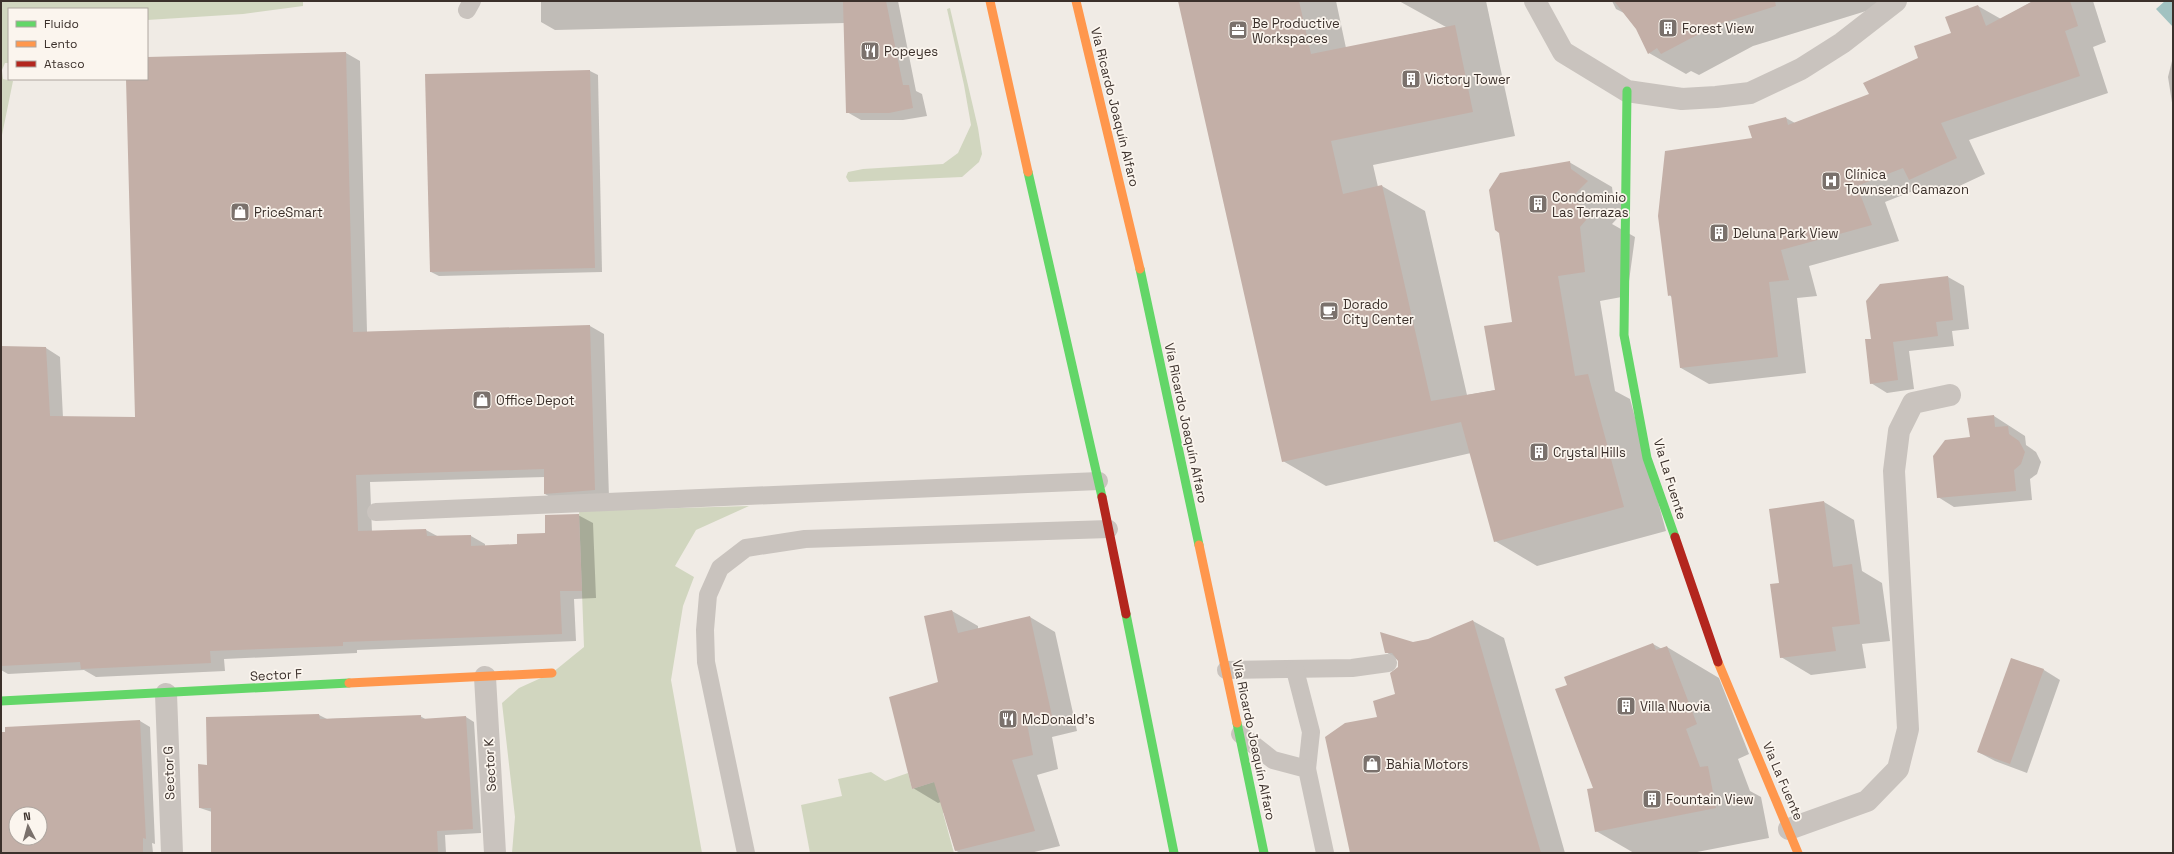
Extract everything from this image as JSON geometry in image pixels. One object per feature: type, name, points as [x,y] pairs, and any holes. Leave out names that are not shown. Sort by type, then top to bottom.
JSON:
[{"type":"main road","points":[[990,1],[1110,529],[1174,853]]},
{"type":"main road","name":"Vía Ricardo Joaquín Alfaro","points":[[1076,1],[1132,229],[1264,853]]},
{"type":"main road","name":"Via La Fuente","points":[[1627,91],[1624,335],[1647,458],[1720,666],[1798,853]]},
{"type":"main road","name":"Sector F","points":[[1,700],[166,694],[552,673]]},
{"type":"street","points":[[1535,1],[1563,52],[1627,91],[1682,99],[1716,98],[1750,92],[1801,69],[1842,43],[1896,1]]},
{"type":"street","points":[[1789,829],[1867,800],[1898,769],[1908,729],[1894,471],[1900,431],[1913,403],[1950,395]]},
{"type":"street","name":"Sector K","points":[[485,677],[495,853]]},
{"type":"street","name":"Sector G","points":[[166,694],[172,853]]},
{"type":"lane","points":[[465,1],[467,10],[472,1]]},
{"type":"lane","points":[[376,512],[1099,481]]},
{"type":"lane","points":[[746,853],[706,662],[705,630],[708,595],[720,568],[746,548],[805,539],[1110,529]]},
{"type":"lane","points":[[1226,670],[1352,668],[1388,664]]},
{"type":"lane","points":[[1295,670],[1311,732],[1306,769],[1325,853]]},
{"type":"lane","points":[[1240,734],[1273,760],[1306,769]]},
{"type":"green space","points":[[1,1],[303,1],[303,6],[243,14],[148,20],[148,8],[8,8],[8,63],[5,63],[2,70],[3,79],[13,81],[1,140]]},
{"type":"green space","points":[[950,8],[978,128],[982,154],[979,162],[962,177],[849,182],[846,177],[848,172],[863,169],[943,164],[958,153],[971,125],[964,85],[947,9]]},
{"type":"green space","points":[[749,506],[696,530],[675,566],[694,577],[683,606],[671,680],[702,853],[512,853],[515,817],[502,703],[519,688],[552,673],[584,647],[579,511]]},
{"type":"green space","points":[[871,772],[885,781],[908,773],[912,789],[950,777],[961,809],[943,813],[954,853],[810,853],[801,805],[842,796],[838,779]]},
{"type":"water","points":[[2165,1],[2173,1],[2173,27],[2156,9]]},
{"type":"building","name":"Popeyes","points":[[843,1],[886,1],[903,85],[909,85],[913,108],[889,113],[846,113]]},
{"type":"building","points":[[1178,1],[1299,1],[1311,54],[1455,25],[1473,112],[1331,141],[1343,194],[1382,185],[1431,401],[1495,390],[1484,326],[1512,322],[1499,233],[1495,230],[1489,190],[1500,173],[1570,161],[1571,169],[1588,181],[1570,199],[1593,212],[1580,227],[1585,272],[1558,276],[1575,376],[1588,374],[1624,507],[1494,542],[1461,422],[1282,462]]},
{"type":"building","name":"Forest View","points":[[1614,1],[1775,1],[1776,6],[1716,25],[1661,54],[1657,48],[1648,54],[1636,29]]},
{"type":"building","points":[[2033,1],[2070,1],[2078,26],[2065,31],[2080,76],[1941,123],[1957,158],[1909,180],[1903,168],[1857,186],[1872,225],[1781,250],[1789,280],[1769,282],[1778,357],[1680,368],[1671,295],[1668,296],[1658,216],[1665,151],[1752,138],[1748,126],[1786,117],[1788,125],[1869,94],[1863,83],[1918,58],[1914,46],[1951,33],[1945,17],[1978,5],[1986,26]]},
{"type":"building","points":[[346,52],[353,332],[590,325],[595,490],[544,494],[544,469],[356,475],[358,531],[426,529],[427,536],[471,535],[471,546],[517,544],[517,534],[545,533],[545,515],[579,514],[582,591],[560,591],[562,634],[343,642],[343,646],[210,651],[211,663],[81,669],[80,662],[1,666],[1,346],[46,347],[50,416],[135,417],[126,80],[148,80],[148,57]]},
{"type":"building","points":[[590,70],[595,268],[430,272],[425,74]]},
{"type":"building","points":[[1948,276],[1953,320],[1936,322],[1938,336],[1893,342],[1898,380],[1870,384],[1865,339],[1871,339],[1866,301],[1880,284]]},
{"type":"building","points":[[1994,415],[1995,427],[2008,426],[2009,434],[2019,441],[2025,452],[2021,464],[2014,470],[2016,491],[1937,498],[1933,456],[1945,440],[1970,437],[1967,418]]},
{"type":"building","points":[[1824,501],[1833,567],[1852,564],[1860,624],[1832,627],[1836,651],[1780,658],[1770,584],[1779,583],[1769,509]]},
{"type":"building","points":[[952,610],[958,633],[1030,616],[1052,716],[1027,723],[1033,755],[1012,760],[1035,831],[955,851],[934,782],[912,789],[889,697],[938,682],[924,616]]},
{"type":"building","points":[[1473,620],[1541,853],[1350,853],[1325,737],[1345,723],[1377,717],[1373,701],[1395,694],[1390,673],[1398,667],[1398,661],[1392,653],[1385,653],[1380,632],[1413,642],[1428,639]]},
{"type":"building","points":[[1653,643],[1656,650],[1667,646],[1697,724],[1686,729],[1700,767],[1708,766],[1716,808],[1595,832],[1587,789],[1593,788],[1555,689],[1567,685],[1564,677]]},
{"type":"building","points":[[2011,658],[2044,669],[2010,764],[1977,752]]},
{"type":"building","points":[[319,714],[320,719],[421,715],[421,719],[466,716],[473,829],[437,831],[438,853],[211,853],[211,808],[199,808],[198,764],[207,765],[206,717]]},
{"type":"building","points":[[140,720],[146,839],[143,838],[143,853],[1,853],[1,732],[5,732],[5,727]]},
{"type":"traffic: fast","points":[[1627,91],[1624,335],[1647,458],[1675,537]]},
{"type":"traffic: fast","points":[[1028,172],[1102,497]]},
{"type":"traffic: fast","points":[[1140,269],[1199,545]]},
{"type":"traffic: fast","points":[[1126,614],[1174,853]]},
{"type":"traffic: fast","points":[[1,701],[349,683]]},
{"type":"traffic: fast","points":[[1237,723],[1264,853]]},
{"type":"traffic: slow","points":[[990,1],[1028,172]]},
{"type":"traffic: slow","points":[[1076,1],[1140,269]]},
{"type":"traffic: slow","points":[[1199,545],[1237,723]]},
{"type":"traffic: slow","points":[[1718,662],[1798,853]]},
{"type":"traffic: slow","points":[[349,683],[552,673]]},
{"type":"traffic: jam","points":[[1102,497],[1126,614]]},
{"type":"traffic: jam","points":[[1675,537],[1718,662]]},
{"type":"place","name":"Forest View","points":[[1668,28]]},
{"type":"place","name":"Be Productive Workspaces","points":[[1238,30]]},
{"type":"place","name":"Popeyes","points":[[870,51]]},
{"type":"place","name":"Victory Tower","points":[[1411,79]]},
{"type":"place","name":"Clínica Townsend Camazon","points":[[1831,181]]},
{"type":"place","name":"Condominio Las Terrazas","points":[[1538,204]]},
{"type":"place","name":"PriceSmart","points":[[240,212]]},
{"type":"place","name":"Deluna Park View","points":[[1719,233]]},
{"type":"place","name":"Dorado City Center","points":[[1329,311]]},
{"type":"place","name":"Office Depot","points":[[482,400]]},
{"type":"place","name":"Crystal Hills","points":[[1539,452]]},
{"type":"place","name":"Villa Nuovia","points":[[1626,706]]},
{"type":"place","name":"McDonald's","points":[[1008,719]]},
{"type":"place","name":"Bahia Motors","points":[[1372,764]]},
{"type":"place","name":"Fountain View","points":[[1652,799]]}]
